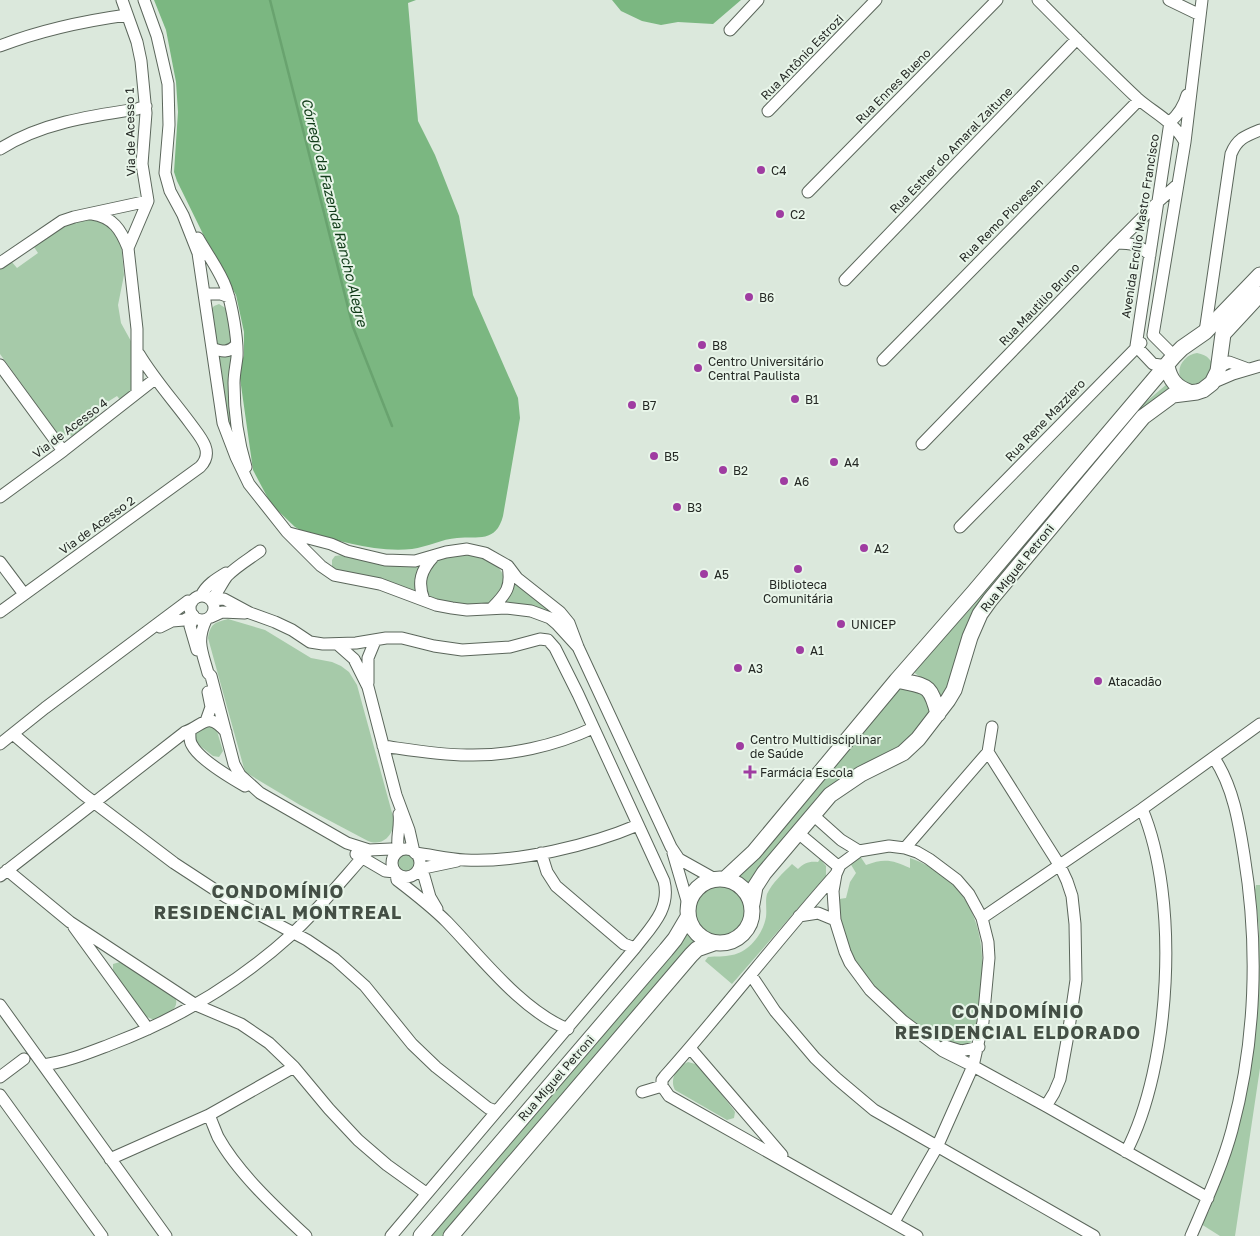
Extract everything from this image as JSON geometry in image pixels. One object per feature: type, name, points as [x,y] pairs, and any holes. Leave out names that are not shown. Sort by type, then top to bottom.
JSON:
[{"type":"main road","name":"Rua Miguel Petroni","points":[[719,878],[754,852],[897,680],[1170,361],[1182,348],[1205,332],[1260,275]]},
{"type":"main road","points":[[1212,383],[1219,367],[1223,334],[1260,294]]},
{"type":"main road","points":[[1205,332],[1210,333],[1216,338],[1221,347]]},
{"type":"main road","points":[[1170,361],[1172,381],[1180,388],[1189,392]]},
{"type":"main road","name":"Rua Miguel Petroni","points":[[752,904],[755,887],[764,873],[830,795],[846,783],[903,753],[918,739],[954,690],[972,632],[980,614],[1143,417],[1173,394],[1204,390],[1212,383]]},
{"type":"main road","points":[[897,680],[925,686],[931,693],[938,714]]},
{"type":"main road","points":[[719,878],[738,883],[747,892],[752,904],[752,917],[747,929],[738,938],[726,943],[714,943],[702,938],[693,929],[688,911],[692,892],[701,883],[719,878]]},
{"type":"main road","name":"Rua Miguel Petroni","points":[[421,1236],[666,950],[675,939],[688,911]]},
{"type":"main road","name":"Rua Miguel Petroni","points":[[451,1236],[691,955],[697,949],[714,943]]},
{"type":"street","name":"Via de Acesso 1","points":[[122,0],[142,61],[146,106],[142,164],[148,201]]},
{"type":"street","points":[[144,0],[157,36],[168,84],[169,125],[165,173],[170,191],[222,279],[229,297],[237,356],[234,391],[242,450],[246,465],[260,498]]},
{"type":"street","points":[[730,30],[758,0]]},
{"type":"street","name":"Rua Antônio Estrozi","points":[[768,111],[876,0]]},
{"type":"street","name":"Rua Ennes Bueno","points":[[808,192],[997,0]]},
{"type":"street","points":[[1038,0],[1139,100],[1170,122],[1185,142]]},
{"type":"street","points":[[1169,0],[1200,15]]},
{"type":"street","name":"Avenida Ercílio Mastro Francisco","points":[[1152,335],[1185,142],[1202,0]]},
{"type":"street","points":[[0,46],[68,25],[127,15]]},
{"type":"street","name":"Rua Esther do Amaral Zaitune","points":[[845,280],[1077,39]]},
{"type":"street","name":"Avenida Ercílio Mastro Francisco","points":[[1136,346],[1170,122],[1176,117],[1185,102],[1194,78]]},
{"type":"street","name":"Rua Remo Piovesan","points":[[883,360],[1139,100]]},
{"type":"street","points":[[0,149],[26,135],[72,120],[146,106]]},
{"type":"street","points":[[1205,332],[1231,154],[1235,144],[1242,138],[1260,130]]},
{"type":"street","name":"Rua Mautilio Bruno","points":[[922,444],[1117,243],[1178,184]]},
{"type":"street","points":[[0,263],[55,225],[74,216],[148,201]]},
{"type":"street","points":[[128,248],[148,201]]},
{"type":"street","points":[[90,213],[112,221],[122,234],[128,248],[138,352],[137,393]]},
{"type":"street","points":[[183,215],[198,253],[223,423],[249,484],[287,532],[321,566],[334,576],[380,584],[436,605],[452,608],[467,610],[515,608],[540,614],[557,624],[578,647]]},
{"type":"street","points":[[1117,243],[1132,243],[1150,255]]},
{"type":"street","points":[[204,294],[221,294],[229,297]]},
{"type":"street","points":[[1136,346],[1153,364],[1170,361],[1152,335]]},
{"type":"street","name":"Rua Rene Mazziero","points":[[960,527],[1136,346],[1152,335]]},
{"type":"street","points":[[212,348],[226,352],[236,345]]},
{"type":"street","points":[[138,352],[155,379]]},
{"type":"street","points":[[1219,367],[1228,362],[1255,368]]},
{"type":"street","points":[[1212,383],[1255,368]]},
{"type":"street","points":[[2,373],[63,451]]},
{"type":"street","name":"Via de Acesso 4","points":[[0,497],[63,451],[155,379]]},
{"type":"street","name":"Via de Acesso 2","points":[[0,612],[200,467],[206,458],[205,446],[202,440],[155,379]]},
{"type":"street","points":[[287,532],[347,551],[399,562],[415,561],[458,550],[474,550],[491,556],[508,566],[517,578],[560,612],[569,623],[578,647],[671,847],[679,859],[719,878]]},
{"type":"street","points":[[321,566],[324,554],[336,546]]},
{"type":"street","points":[[250,613],[222,612],[200,620],[194,616],[191,609],[260,550]]},
{"type":"street","points":[[424,600],[421,591],[421,572],[435,555]]},
{"type":"street","points":[[0,562],[24,594]]},
{"type":"street","points":[[492,608],[506,593],[510,580],[508,566]]},
{"type":"street","points":[[229,601],[226,592],[232,572]]},
{"type":"street","points":[[0,744],[188,601],[219,598],[229,601],[250,613],[275,622],[310,642],[337,644],[402,638],[434,646],[462,650],[510,647],[544,639],[552,644],[664,881],[666,896],[663,910],[635,948],[568,1029],[391,1236]]},
{"type":"street","points":[[201,599],[214,606],[213,614],[208,618],[200,637],[204,658],[211,676],[237,771],[260,793]]},
{"type":"street","points":[[145,634],[172,621],[184,620],[194,616]]},
{"type":"street","points":[[194,616],[190,623],[191,634],[197,652],[204,658]]},
{"type":"street","points":[[368,687],[368,658],[375,641]]},
{"type":"street","points":[[190,730],[192,747],[208,761],[241,784],[347,843],[365,854],[385,871],[395,872],[408,877],[415,874],[420,860],[415,852],[396,795],[368,687],[354,659],[337,644]]},
{"type":"street","points":[[206,721],[211,707],[207,686],[208,672]]},
{"type":"street","points":[[152,757],[153,754],[184,732],[206,721],[216,723],[227,738],[227,754],[224,758],[208,761]]},
{"type":"street","points":[[982,918],[1142,809],[1260,724]]},
{"type":"street","points":[[905,848],[988,752],[992,727]]},
{"type":"street","points":[[383,746],[467,755],[498,753],[538,747],[566,739],[593,728]]},
{"type":"street","points":[[13,734],[93,802],[189,873],[226,897],[320,949],[350,971],[369,991],[412,1044],[436,1067],[488,1108],[496,1111]]},
{"type":"street","points":[[192,747],[178,745],[152,757],[4,873],[70,922],[196,1004],[256,1033],[294,1067],[328,1109],[358,1140],[426,1193]]},
{"type":"street","points":[[988,752],[1060,866],[1072,896],[1075,924],[1076,980],[1060,1079],[1046,1106]]},
{"type":"street","points":[[1191,1236],[1208,1198],[1232,1130],[1247,1048],[1253,982],[1252,919],[1243,844],[1227,781],[1214,758]]},
{"type":"street","points":[[396,795],[400,832],[397,844],[398,851],[392,863],[397,880],[442,917],[485,964],[525,1001],[552,1021],[568,1029]]},
{"type":"street","points":[[1126,1152],[1134,1137],[1152,1076],[1163,1013],[1165,980],[1166,944],[1163,903],[1153,842],[1142,809]]},
{"type":"street","points":[[813,814],[841,840],[859,851]]},
{"type":"street","points":[[418,870],[466,860],[499,859],[541,853],[596,840],[638,825]]},
{"type":"street","points":[[797,832],[837,870]]},
{"type":"street","points":[[894,1222],[937,1147],[973,1066],[979,1047],[989,958],[988,942],[982,918],[957,880],[929,859],[905,848],[889,846],[859,851],[837,870],[665,1076],[662,1080],[662,1086],[669,1096],[737,1121],[789,1162],[917,1236]]},
{"type":"street","points":[[671,847],[688,911]]},
{"type":"street","points":[[43,1065],[74,1058],[148,1029],[230,984],[292,933],[365,854],[391,849],[398,851],[406,849],[466,860]]},
{"type":"street","points":[[541,853],[547,872],[556,886],[624,944],[635,948]]},
{"type":"street","points":[[418,870],[424,876],[430,897],[442,917]]},
{"type":"street","points":[[837,870],[833,891],[835,920],[845,952],[857,973],[886,1006],[943,1051],[1046,1106],[1208,1198]]},
{"type":"street","points":[[799,916],[818,913],[835,920]]},
{"type":"street","points":[[70,922],[148,1029]]},
{"type":"street","points":[[751,975],[794,1035],[836,1078],[874,1110],[1094,1236]]},
{"type":"street","points":[[0,1005],[166,1236]]},
{"type":"street","points":[[926,1038],[961,1051],[979,1047]]},
{"type":"street","points":[[690,1048],[737,1121],[789,1162]]},
{"type":"street","points":[[0,1077],[24,1059]]},
{"type":"street","points":[[110,1160],[210,1115],[294,1067]]},
{"type":"street","points":[[642,1092],[662,1086]]},
{"type":"street","points":[[0,1096],[102,1236]]},
{"type":"street","points":[[210,1115],[218,1137],[250,1180],[306,1236]]},
{"type":"green space","points":[[154,0],[416,0],[408,3],[418,121],[435,155],[459,216],[473,295],[518,398],[520,418],[503,516],[496,531],[485,536],[451,539],[412,549],[385,549],[344,542],[304,532],[295,527],[271,504],[253,470],[239,371],[244,355],[244,332],[236,295],[203,234],[174,172],[178,112],[176,82],[166,30]]},
{"type":"green space","points":[[612,0],[741,0],[713,24],[678,22],[661,25],[642,21],[621,11]]},
{"type":"green space","points":[[95,220],[104,224],[112,229],[121,243],[124,275],[118,305],[121,323],[132,343],[134,387],[122,402],[117,396],[93,411],[98,419],[80,433],[64,436],[58,434],[0,354],[0,269],[11,261],[17,268],[38,253],[34,247],[36,243],[73,222]]},
{"type":"green space","points":[[219,304],[227,309],[231,341],[227,346],[217,347],[210,311]]},
{"type":"green space","points":[[1197,353],[1208,357],[1213,366],[1213,374],[1195,387],[1183,381],[1179,372],[1185,359]]},
{"type":"green space","points":[[216,354],[233,356],[239,447],[225,417]]},
{"type":"green space","points":[[1167,384],[1171,390],[1006,573],[953,679],[941,698],[930,683],[913,671],[973,606],[1134,412]]},
{"type":"green space","points":[[342,555],[389,566],[420,565],[417,592],[337,573],[332,568],[332,560],[335,556]]},
{"type":"green space","points":[[450,555],[477,556],[492,562],[498,567],[504,579],[503,587],[498,596],[487,605],[453,605],[430,596],[425,590],[427,571],[432,564]]},
{"type":"green space","points":[[514,582],[557,614],[504,604],[509,597]]},
{"type":"green space","points":[[228,619],[265,630],[311,658],[332,662],[349,672],[357,685],[394,820],[390,834],[383,841],[368,841],[300,805],[245,772],[208,638],[210,629],[214,624]]},
{"type":"green space","points":[[900,688],[918,690],[928,701],[930,713],[909,738],[897,748],[849,773],[818,796],[749,885],[738,877],[737,876]]},
{"type":"green space","points":[[207,725],[216,728],[223,751],[219,757],[213,756],[194,741],[194,735]]},
{"type":"green space","points":[[405,853],[415,860],[416,864],[409,874],[405,875],[395,868],[394,864],[401,854]]},
{"type":"green space","points":[[860,856],[866,865],[878,861],[888,861],[910,868],[910,858],[932,868],[950,881],[963,897],[973,914],[982,954],[982,976],[978,1016],[974,1034],[970,1044],[963,1048],[944,1043],[906,1017],[868,980],[851,956],[843,929],[839,899],[846,898],[850,882],[856,873],[850,863]]},
{"type":"green space","points":[[820,859],[826,866],[826,876],[732,984],[705,961],[708,957],[738,953],[749,946],[762,930],[766,917],[767,894],[775,882],[792,864],[798,869],[809,862],[818,862]]},
{"type":"green space","points":[[1256,885],[1260,885],[1260,1068],[1235,1236],[1220,1236],[1201,1224],[1209,1211],[1227,1161],[1258,991],[1259,930]]},
{"type":"green space","points":[[715,886],[725,886],[738,893],[745,906],[745,916],[738,929],[725,936],[715,936],[706,932],[699,925],[695,916],[695,906],[699,897],[706,890]]},
{"type":"green space","points":[[688,930],[696,941],[445,1236],[431,1236]]},
{"type":"green space","points":[[120,962],[175,996],[176,1005],[174,1009],[154,1020],[145,1016],[114,974],[113,964]]},
{"type":"green space","points":[[688,1062],[699,1065],[735,1112],[734,1118],[727,1120],[675,1090],[673,1082],[675,1073]]},
{"type":"waterway","name":"Córrego da Fazenda Rancho Alegre","points":[[270,0],[353,327],[392,426]]},
{"type":"place","name":"C4","points":[[761,170]]},
{"type":"place","name":"C2","points":[[780,214]]},
{"type":"place","name":"B6","points":[[749,297]]},
{"type":"place","name":"B8","points":[[702,345]]},
{"type":"place","name":"Centro Universitário Central Paulista","points":[[698,368]]},
{"type":"place","name":"B1","points":[[795,399]]},
{"type":"place","name":"B7","points":[[632,405]]},
{"type":"place","name":"B5","points":[[654,456]]},
{"type":"place","name":"A4","points":[[834,462]]},
{"type":"place","name":"B2","points":[[723,470]]},
{"type":"place","name":"A6","points":[[784,481]]},
{"type":"place","name":"B3","points":[[677,507]]},
{"type":"place","name":"A2","points":[[864,548]]},
{"type":"place","name":"Biblioteca Comunitária","points":[[798,569]]},
{"type":"place","name":"A5","points":[[704,574]]},
{"type":"place","name":"UNICEP","points":[[841,624]]},
{"type":"place","name":"A1","points":[[800,650]]},
{"type":"place","name":"A3","points":[[738,668]]},
{"type":"place","name":"Atacadão","points":[[1098,681]]},
{"type":"place","name":"Centro Multidisciplinar de Saúde","points":[[740,746]]},
{"type":"place","name":"Farmácia Escola","points":[[750,772]]},
{"type":"district","name":"CONDOMÍNIO RESIDENCIAL MONTREAL","points":[[278,901]]},
{"type":"district","name":"CONDOMÍNIO RESIDENCIAL ELDORADO","points":[[1018,1021]]}]
